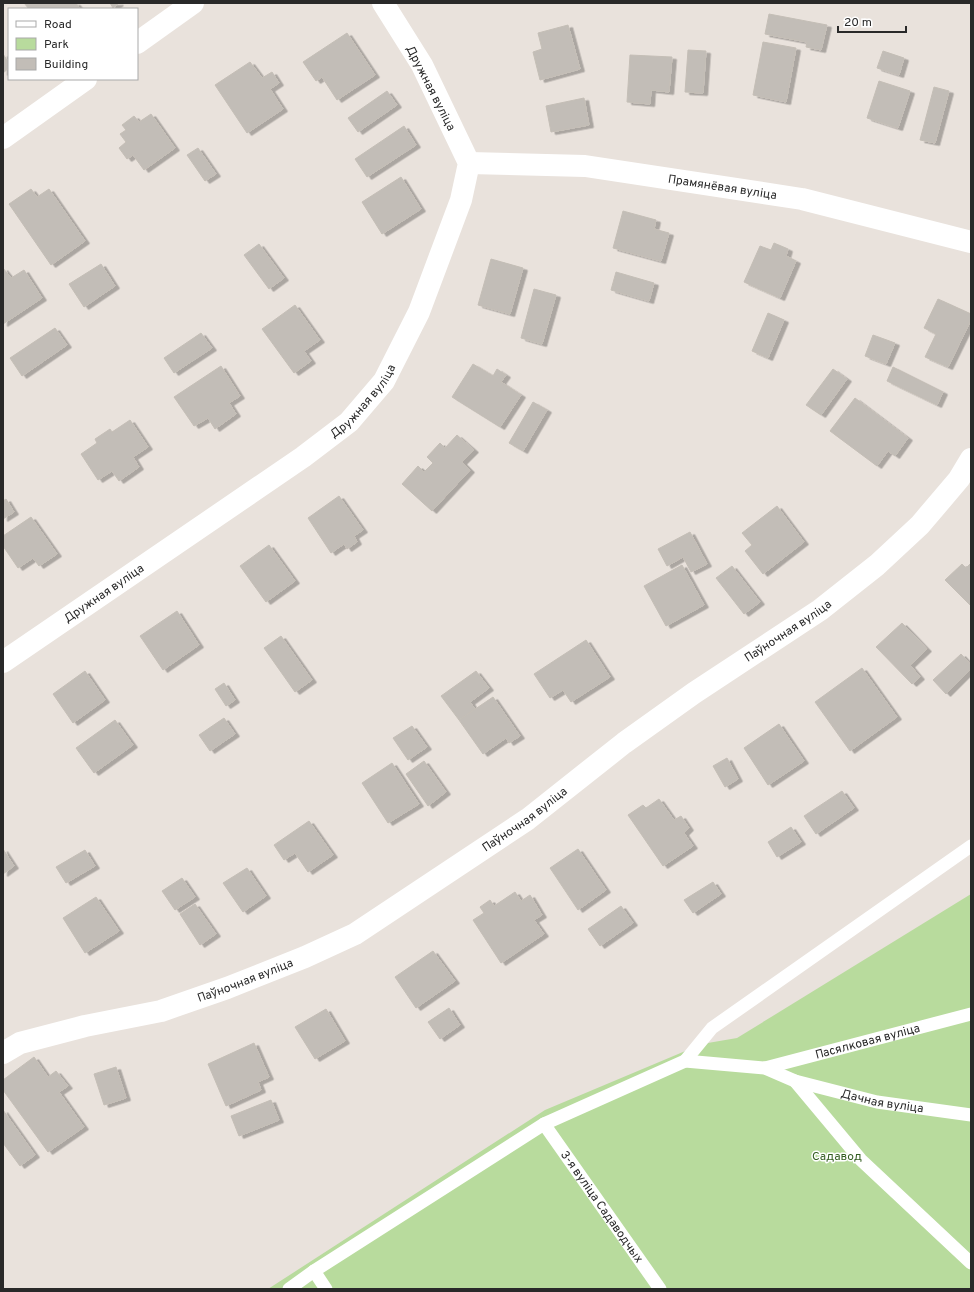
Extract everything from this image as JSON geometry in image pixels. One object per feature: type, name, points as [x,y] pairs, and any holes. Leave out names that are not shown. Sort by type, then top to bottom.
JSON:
[{"type":"street","points":[[138,42],[193,3]]},
{"type":"street","name":"Дружная вуліца","points":[[3,662],[303,458],[350,422],[384,381],[419,312],[461,200],[469,163],[422,66],[383,3]]},
{"type":"street","points":[[3,138],[85,80]]},
{"type":"street","name":"Прамянёвая вуліца","points":[[469,163],[585,166],[802,199],[971,242]]},
{"type":"street","name":"Паўночная вуліца","points":[[3,1053],[20,1043],[27,1041],[85,1026],[161,1011],[227,988],[298,960],[355,934],[528,819],[624,743],[694,693],[820,610],[877,565],[920,525],[959,479],[971,459]]},
{"type":"lane","points":[[289,1289],[314,1271],[544,1124],[685,1061],[712,1028],[971,846]]},
{"type":"lane","name":"Пасялковая вуліца","points":[[765,1068],[971,1014]]},
{"type":"lane","points":[[685,1061],[765,1068]]},
{"type":"lane","name":"Дачная вуліца","points":[[765,1068],[795,1081],[877,1102],[971,1115]]},
{"type":"lane","points":[[795,1081],[861,1160],[971,1263]]},
{"type":"lane","name":"3-я вуліца Садаводчых","points":[[544,1124],[660,1289]]},
{"type":"lane","points":[[314,1271],[326,1289]]},
{"type":"green space","name":"Садавод","points":[[971,894],[971,1289],[268,1289],[545,1110],[702,1044],[737,1038]]},
{"type":"building","points":[[24,3],[76,3],[79,8],[28,8]]},
{"type":"building","points":[[110,3],[119,3],[113,8]]},
{"type":"building","points":[[769,14],[827,25],[821,50],[806,47],[807,42],[765,34]]},
{"type":"building","points":[[568,25],[580,69],[540,80],[533,52],[542,49],[538,33]]},
{"type":"building","points":[[347,33],[375,75],[337,100],[322,77],[316,81],[303,62]]},
{"type":"building","points":[[763,42],[796,48],[786,102],[753,95]]},
{"type":"building","points":[[688,50],[706,51],[703,93],[685,92]]},
{"type":"building","points":[[883,51],[904,58],[899,75],[877,68]]},
{"type":"building","points":[[3,54],[8,62],[8,69],[3,73]]},
{"type":"building","points":[[630,55],[672,57],[669,92],[651,90],[650,104],[627,102]]},
{"type":"building","points":[[250,62],[262,78],[272,72],[279,83],[270,89],[283,109],[247,133],[215,85]]},
{"type":"building","points":[[879,81],[910,91],[898,128],[867,118]]},
{"type":"building","points":[[934,87],[949,91],[935,143],[920,140]]},
{"type":"building","points":[[387,91],[397,105],[358,132],[348,118]]},
{"type":"building","points":[[584,98],[589,125],[551,132],[546,106]]},
{"type":"building","points":[[151,114],[175,148],[144,170],[133,155],[127,159],[119,148],[126,142],[120,134],[126,130],[122,125],[134,116],[139,122]]},
{"type":"building","points":[[404,126],[416,145],[367,177],[355,159]]},
{"type":"building","points":[[198,148],[216,174],[205,181],[187,155]]},
{"type":"building","points":[[401,177],[421,209],[382,234],[362,202]]},
{"type":"building","points":[[31,189],[37,197],[49,189],[85,241],[51,265],[9,204]]},
{"type":"building","points":[[623,211],[656,220],[654,229],[669,233],[661,261],[613,248]]},
{"type":"building","points":[[774,243],[788,249],[786,256],[796,261],[780,298],[744,282],[760,246],[771,250]]},
{"type":"building","points":[[259,244],[284,278],[269,289],[244,255]]},
{"type":"building","points":[[491,259],[523,268],[510,314],[478,305]]},
{"type":"building","points":[[101,264],[115,286],[84,307],[69,284]]},
{"type":"building","points":[[3,268],[11,278],[24,270],[42,298],[3,324]]},
{"type":"building","points":[[616,272],[654,283],[649,301],[611,290]]},
{"type":"building","points":[[534,289],[556,295],[542,344],[521,338]]},
{"type":"building","points":[[938,299],[971,314],[971,320],[948,367],[925,357],[936,334],[924,328]]},
{"type":"building","points":[[295,305],[320,340],[304,351],[311,361],[294,373],[262,329]]},
{"type":"building","points":[[768,313],[784,320],[768,358],[752,351]]},
{"type":"building","points":[[55,328],[67,345],[22,376],[10,358]]},
{"type":"building","points":[[201,333],[212,348],[174,373],[164,358]]},
{"type":"building","points":[[873,335],[895,343],[886,364],[865,356]]},
{"type":"building","points":[[473,364],[493,376],[497,369],[506,375],[501,382],[521,395],[500,427],[452,397]]},
{"type":"building","points":[[221,366],[240,396],[229,403],[236,414],[215,429],[208,418],[194,426],[174,397]]},
{"type":"building","points":[[893,367],[943,392],[937,405],[887,381]]},
{"type":"building","points":[[833,369],[847,379],[821,415],[806,405]]},
{"type":"building","points":[[855,398],[908,438],[895,456],[888,451],[877,466],[830,431]]},
{"type":"building","points":[[533,402],[547,410],[523,451],[509,443]]},
{"type":"building","points":[[130,420],[148,447],[133,457],[139,467],[119,481],[112,471],[98,480],[81,454],[97,443],[95,439],[110,429],[112,432]]},
{"type":"building","points":[[457,435],[474,450],[462,462],[470,470],[432,511],[402,484],[418,466],[424,472],[433,463],[427,457],[440,443],[445,448]]},
{"type":"building","points":[[339,496],[363,530],[354,536],[357,542],[347,549],[344,544],[331,553],[308,518]]},
{"type":"building","points":[[6,499],[14,512],[3,519],[3,501]]},
{"type":"building","points":[[777,506],[804,542],[763,574],[745,551],[752,545],[742,533]]},
{"type":"building","points":[[31,517],[57,554],[39,566],[33,558],[18,568],[3,546],[3,536]]},
{"type":"building","points":[[690,532],[707,564],[691,572],[683,557],[667,566],[658,549]]},
{"type":"building","points":[[269,545],[295,581],[266,602],[240,566]]},
{"type":"building","points":[[971,563],[971,606],[945,580],[962,564],[966,568]]},
{"type":"building","points":[[682,565],[704,605],[666,626],[644,586]]},
{"type":"building","points":[[732,566],[760,602],[744,614],[716,578]]},
{"type":"building","points":[[177,611],[199,645],[163,670],[140,636]]},
{"type":"building","points":[[902,623],[927,649],[910,665],[920,677],[912,684],[876,647]]},
{"type":"building","points":[[281,636],[312,680],[295,692],[264,648]]},
{"type":"building","points":[[586,640],[610,677],[571,702],[563,690],[550,698],[534,674]]},
{"type":"building","points":[[961,654],[971,665],[971,669],[946,694],[933,680]]},
{"type":"building","points":[[862,668],[897,717],[850,751],[815,702]]},
{"type":"building","points":[[85,671],[105,700],[73,723],[53,694]]},
{"type":"building","points":[[476,671],[489,688],[470,702],[475,709],[459,720],[441,696]]},
{"type":"building","points":[[224,683],[235,700],[226,706],[215,689]]},
{"type":"building","points":[[493,697],[520,736],[509,743],[506,738],[483,754],[459,720]]},
{"type":"building","points":[[224,718],[235,734],[210,751],[199,735]]},
{"type":"building","points":[[115,720],[133,745],[94,773],[76,748]]},
{"type":"building","points":[[779,724],[804,761],[768,785],[744,748]]},
{"type":"building","points":[[412,726],[427,747],[408,760],[393,738]]},
{"type":"building","points":[[727,758],[738,779],[725,787],[713,766]]},
{"type":"building","points":[[424,761],[446,792],[428,806],[406,774]]},
{"type":"building","points":[[392,763],[419,804],[388,823],[362,783]]},
{"type":"building","points":[[842,791],[854,808],[816,834],[804,816]]},
{"type":"building","points":[[659,799],[674,820],[681,816],[689,828],[684,833],[693,846],[663,866],[628,815],[643,805],[646,808]]},
{"type":"building","points":[[309,821],[333,855],[308,872],[295,853],[284,860],[274,845]]},
{"type":"building","points":[[791,827],[801,842],[777,857],[768,842]]},
{"type":"building","points":[[3,849],[14,866],[3,874]]},
{"type":"building","points":[[578,849],[606,890],[578,910],[550,868]]},
{"type":"building","points":[[85,850],[95,866],[66,883],[56,867]]},
{"type":"building","points":[[247,868],[266,896],[243,912],[223,883]]},
{"type":"building","points":[[182,878],[195,897],[175,910],[162,891]]},
{"type":"building","points":[[713,882],[721,894],[693,913],[684,900]]},
{"type":"building","points":[[515,892],[521,901],[530,895],[542,915],[534,920],[544,934],[501,963],[473,920],[484,913],[480,907],[490,900],[494,906]]},
{"type":"building","points":[[96,897],[119,931],[85,953],[63,918]]},
{"type":"building","points":[[195,904],[216,934],[200,945],[180,914]]},
{"type":"building","points":[[621,906],[633,923],[600,946],[588,929]]},
{"type":"building","points":[[433,951],[455,981],[416,1008],[395,977]]},
{"type":"building","points":[[449,1008],[460,1025],[440,1039],[428,1022]]},
{"type":"building","points":[[326,1009],[345,1041],[315,1059],[295,1027]]},
{"type":"building","points":[[254,1043],[269,1077],[258,1082],[261,1090],[226,1106],[208,1064]]},
{"type":"building","points":[[34,1057],[48,1077],[56,1071],[68,1086],[59,1092],[84,1127],[48,1152],[3,1090],[3,1080]]},
{"type":"building","points":[[116,1067],[126,1098],[104,1105],[94,1074]]},
{"type":"building","points":[[271,1100],[279,1120],[239,1136],[231,1116]]},
{"type":"building","points":[[3,1110],[35,1155],[20,1166],[3,1143]]}]
